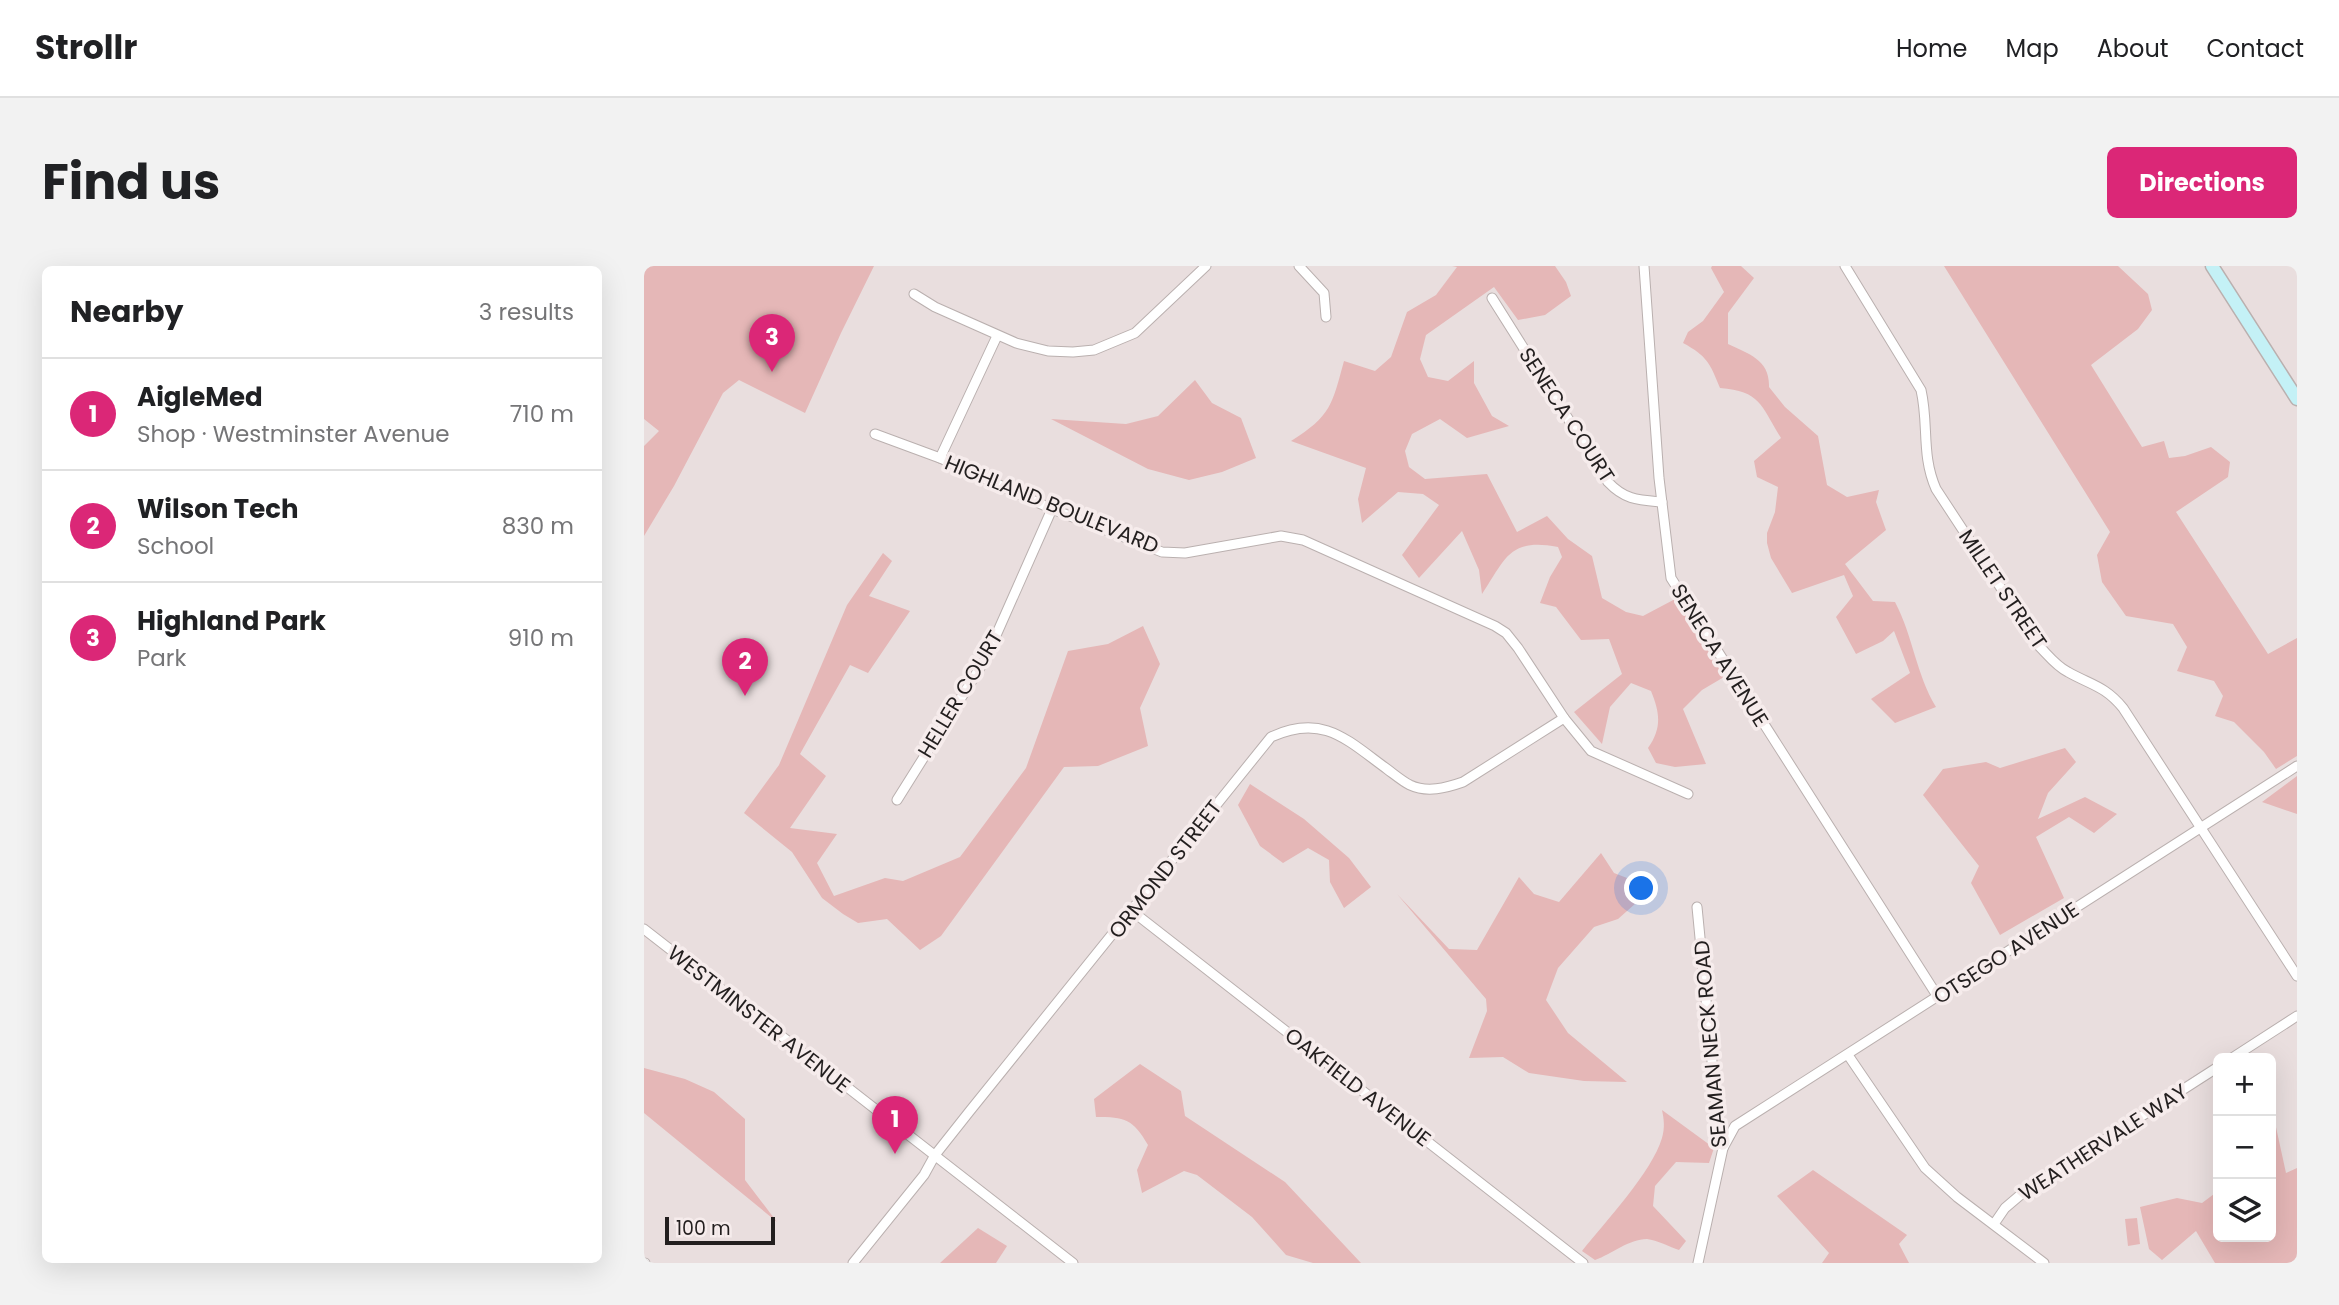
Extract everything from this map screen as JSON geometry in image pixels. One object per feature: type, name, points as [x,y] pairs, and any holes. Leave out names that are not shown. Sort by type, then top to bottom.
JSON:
[{"type":"street","points":[[914,294],[935,307],[1016,344],[1048,351],[1073,352],[1105,346],[1135,333],[1206,266]]},
{"type":"street","points":[[1299,266],[1324,293],[1326,317]]},
{"type":"street","name":"SENECA AVENUE","points":[[1644,266],[1662,502],[1671,578],[1938,997]]},
{"type":"street","name":"MILLET STREET","points":[[1845,266],[1921,390],[1925,410],[1926,461],[1936,489],[2039,646],[2068,672],[2111,693],[2138,730],[2297,976]]},
{"type":"street","points":[[2212,266],[2297,399]]},
{"type":"street","name":"SENECA COURT","points":[[1492,298],[1608,482],[1619,494],[1662,502]]},
{"type":"street","points":[[940,458],[998,335]]},
{"type":"street","name":"HIGHLAND BOULEVARD","points":[[875,434],[940,458],[1052,509],[1162,552],[1185,553],[1281,537],[1303,540],[1506,633],[1564,718],[1591,751],[1688,794]]},
{"type":"street","name":"HELLER COURT","points":[[897,800],[986,659],[1052,509]]},
{"type":"street","name":"ORMOND STREET","points":[[853,1263],[924,1175],[935,1155],[1270,737],[1303,727],[1322,728],[1339,734],[1409,785],[1426,789],[1445,788],[1463,782],[1564,718]]},
{"type":"street","name":"OTSEGO AVENUE","points":[[1723,1148],[1735,1126],[2297,766]]},
{"type":"street","name":"SEAMAN NECK ROAD","points":[[1697,907],[1718,1123],[1723,1148],[1698,1263]]},
{"type":"street","name":"OAKFIELD AVENUE","points":[[1132,911],[1583,1263]]},
{"type":"street","name":"WESTMINSTER AVENUE","points":[[644,929],[1073,1263]]},
{"type":"street","points":[[2240,1053],[2297,1016]]},
{"type":"street","points":[[1848,1055],[1925,1168],[1957,1197],[2044,1263]]},
{"type":"street","name":"WEATHERVALE WAY","points":[[1994,1224],[2005,1208],[2025,1191],[2213,1070]]},
{"type":"shaded area","points":[[644,266],[874,266],[805,413],[739,380],[723,393],[644,536],[644,446],[659,431],[644,419]]},
{"type":"shaded area","points":[[1452,266],[1555,266],[1566,282],[1571,296],[1545,315],[1518,320],[1494,287],[1426,335],[1420,359],[1428,377],[1448,381],[1474,361],[1474,383],[1492,416],[1509,426],[1467,438],[1440,419],[1412,434],[1405,451],[1409,467],[1425,479],[1487,474],[1517,532],[1547,516],[1568,539],[1592,556],[1602,598],[1626,612],[1643,616],[1677,598],[1724,677],[1702,690],[1683,709],[1706,764],[1675,767],[1656,763],[1648,748],[1656,734],[1658,720],[1654,699],[1651,691],[1631,683],[1610,707],[1602,744],[1574,712],[1622,674],[1609,639],[1581,640],[1556,607],[1540,603],[1550,577],[1562,557],[1558,547],[1529,545],[1519,548],[1504,561],[1482,594],[1479,570],[1462,531],[1419,578],[1402,555],[1439,505],[1423,494],[1398,492],[1362,523],[1358,499],[1366,468],[1291,441],[1314,424],[1328,408],[1344,361],[1375,371],[1391,357],[1407,312],[1436,295],[1457,267]]},
{"type":"shaded area","points":[[1712,266],[1741,266],[1754,278],[1728,313],[1728,344],[1762,364],[1769,387],[1785,407],[1818,436],[1827,485],[1847,497],[1879,490],[1876,502],[1886,530],[1845,564],[1873,601],[1895,602],[1936,707],[1895,723],[1871,699],[1910,673],[1894,631],[1883,641],[1856,654],[1836,617],[1853,596],[1844,575],[1792,593],[1771,558],[1767,533],[1775,512],[1778,487],[1757,477],[1754,461],[1781,438],[1758,402],[1744,393],[1720,388],[1707,361],[1683,343],[1688,332],[1703,321],[1724,292]]},
{"type":"shaded area","points":[[1944,266],[2118,266],[2148,294],[2152,310],[2138,329],[2091,365],[2142,447],[2164,441],[2169,458],[2185,456],[2211,447],[2230,462],[2228,477],[2176,512],[2268,654],[2297,638],[2297,756],[2276,769],[2264,752],[2234,722],[2215,716],[2223,696],[2214,681],[2177,671],[2187,647],[2173,624],[2126,616],[2102,582],[2097,555],[2110,532]]},
{"type":"shaded area","points":[[1195,380],[1212,403],[1241,418],[1256,458],[1222,472],[1189,480],[1148,469],[1051,419],[1126,424],[1158,416]]},
{"type":"shaded area","points":[[883,553],[892,561],[869,596],[910,611],[868,673],[850,665],[800,754],[826,776],[790,828],[837,834],[817,863],[834,896],[885,878],[903,881],[960,857],[1026,768],[1068,651],[1108,644],[1143,626],[1160,664],[1140,708],[1148,746],[1098,766],[1064,767],[941,936],[920,950],[887,919],[858,923],[822,898],[792,852],[744,813],[779,765],[847,605]]},
{"type":"shaded area","points":[[2065,748],[2076,762],[2048,793],[2038,819],[2085,797],[2117,814],[2094,833],[2069,817],[2036,837],[2064,898],[2000,935],[1971,883],[1979,866],[1923,795],[1943,769],[1986,762],[2000,768]]},
{"type":"shaded area","points":[[2297,776],[2297,814],[2262,802]]},
{"type":"shaded area","points":[[1250,784],[1304,819],[1349,858],[1371,887],[1344,908],[1330,882],[1329,860],[1308,848],[1283,863],[1260,846],[1238,805]]},
{"type":"shaded area","points":[[1601,853],[1614,873],[1653,888],[1618,919],[1594,927],[1558,968],[1546,1000],[1568,1033],[1627,1082],[1584,1081],[1529,1073],[1503,1057],[1469,1058],[1487,1011],[1486,999],[1397,894],[1449,949],[1477,950],[1519,877],[1534,894],[1559,902]]},
{"type":"shaded area","points":[[1140,1064],[1181,1091],[1185,1116],[1285,1182],[1361,1263],[1313,1263],[1286,1255],[1252,1217],[1197,1175],[1184,1171],[1142,1193],[1137,1170],[1148,1145],[1138,1130],[1127,1121],[1096,1117],[1094,1099]]},
{"type":"shaded area","points":[[644,1068],[685,1079],[714,1092],[745,1119],[745,1180],[777,1222],[644,1113]]},
{"type":"shaded area","points":[[1662,1110],[1714,1148],[1709,1163],[1676,1162],[1655,1186],[1653,1206],[1686,1241],[1679,1250],[1655,1241],[1640,1240],[1595,1260],[1582,1251],[1649,1166],[1663,1134]]},
{"type":"shaded area","points":[[2276,1127],[2286,1173],[2297,1168],[2297,1263],[2215,1263],[2196,1231],[2162,1260],[2149,1249],[2140,1207],[2177,1198],[2202,1203],[2213,1195],[2213,1242],[2276,1242]]},
{"type":"shaded area","points":[[1813,1170],[1907,1235],[1899,1244],[1909,1263],[1822,1263],[1829,1253],[1777,1196]]},
{"type":"shaded area","points":[[2137,1218],[2140,1244],[2128,1246],[2125,1219]]},
{"type":"shaded area","points":[[978,1228],[1007,1246],[996,1263],[940,1263]]},
{"type":"place","name":"Highland Park","points":[[772,372]]},
{"type":"place","name":"Wilson Tech","points":[[745,696]]},
{"type":"place","name":"AigleMed","points":[[895,1154]]}]
